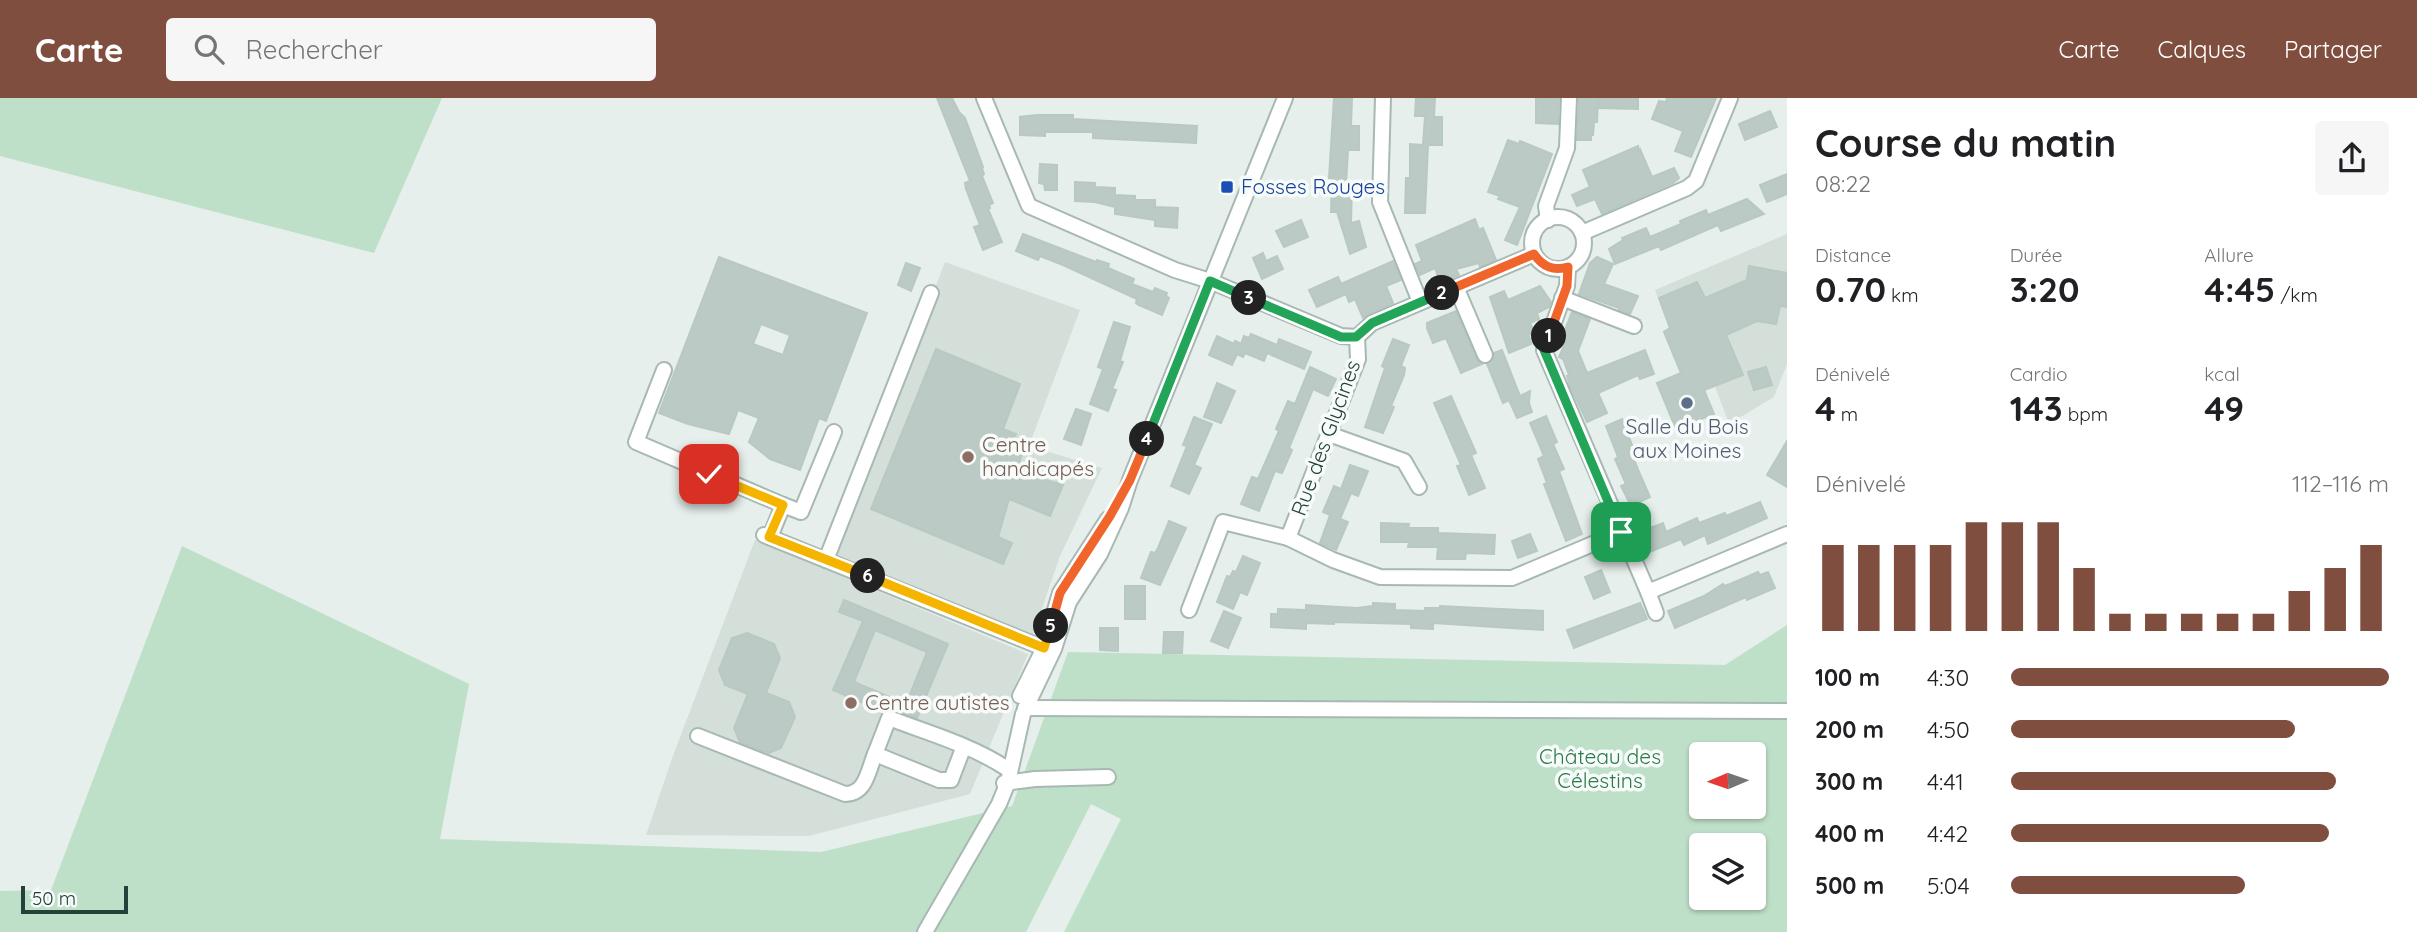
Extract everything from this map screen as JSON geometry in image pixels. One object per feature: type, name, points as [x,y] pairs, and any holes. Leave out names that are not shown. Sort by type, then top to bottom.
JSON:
[{"type":"street","points":[[984,98],[1029,205],[1175,270],[1210,281],[1341,337],[1356,337],[1372,323],[1534,254]]},
{"type":"street","points":[[1006,778],[1017,703],[1048,650],[1060,593],[1130,480],[1285,98]]},
{"type":"street","points":[[1383,98],[1380,202],[1420,302]]},
{"type":"street","points":[[1548,220],[1546,206],[1567,148],[1569,98]]},
{"type":"street","points":[[1582,233],[1687,188],[1696,181],[1730,98]]},
{"type":"street","points":[[1564,218],[1571,221],[1582,233],[1583,249],[1575,263],[1568,267],[1553,269],[1539,261],[1534,254],[1533,238],[1541,224],[1548,220],[1564,218]]},
{"type":"street","points":[[1568,267],[1567,286],[1544,350],[1656,613]]},
{"type":"street","points":[[1456,287],[1485,355]]},
{"type":"street","points":[[826,559],[931,293]]},
{"type":"street","points":[[1562,299],[1634,326]]},
{"type":"street","name":"Rue des Glycines","points":[[1289,537],[1358,359],[1356,337]]},
{"type":"street","points":[[664,370],[636,442],[800,512],[834,432]]},
{"type":"street","points":[[1329,434],[1404,461],[1419,487]]},
{"type":"street","points":[[783,505],[767,536],[1048,650]]},
{"type":"street","points":[[1189,610],[1223,522],[1289,537],[1333,560],[1380,577],[1512,578],[1621,532]]},
{"type":"street","points":[[1648,592],[1787,534]]},
{"type":"street","points":[[925,932],[991,820],[1006,778],[1034,678]]},
{"type":"street","points":[[1025,708],[1787,710]]},
{"type":"street","points":[[698,736],[845,794],[854,794],[860,790],[889,718],[990,758],[1006,778]]},
{"type":"street","points":[[875,754],[939,780],[951,780],[964,747]]},
{"type":"street","points":[[1006,778],[1108,776]]},
{"type":"shaded area","points":[[1787,234],[1787,364],[1774,397],[1729,424],[1703,354],[1681,361],[1655,290]]},
{"type":"shaded area","name":"Centre handicapés","points":[[945,262],[1080,310],[1029,446],[1102,468],[1060,556],[1033,635],[834,554]]},
{"type":"shaded area","name":"Centre autistes","points":[[755,540],[1028,654],[970,794],[809,836],[646,835],[674,753]]},
{"type":"green space","points":[[0,98],[442,98],[374,253],[0,156]]},
{"type":"green space","name":"Château des Célestins","points":[[182,546],[469,684],[440,839],[821,852],[1012,806],[1068,652],[1725,665],[1787,625],[1787,932],[1064,932],[1121,819],[1091,804],[1026,932],[0,932],[0,891],[51,890]]},
{"type":"building","points":[[937,98],[952,98],[965,118],[983,167],[982,176],[993,203],[988,209],[1002,242],[983,250],[974,227],[980,225],[966,189],[965,183],[970,181]]},
{"type":"building","points":[[1334,98],[1352,98],[1351,126],[1359,126],[1359,150],[1348,150],[1346,184],[1352,184],[1351,223],[1359,221],[1366,247],[1350,254],[1337,212],[1331,212],[1332,178],[1329,178]]},
{"type":"building","points":[[1416,98],[1435,98],[1434,117],[1442,117],[1442,145],[1428,145],[1425,213],[1405,213],[1406,178],[1410,178],[1410,144],[1423,145],[1425,116],[1415,116]]},
{"type":"building","points":[[1536,98],[1559,98],[1558,124],[1536,123]]},
{"type":"building","points":[[1579,98],[1598,98],[1597,122],[1594,122],[1591,140],[1577,140]]},
{"type":"building","points":[[1599,98],[1638,98],[1638,109],[1599,108]]},
{"type":"building","points":[[1667,98],[1716,98],[1691,157],[1675,151],[1683,131],[1652,119],[1659,101],[1666,102]]},
{"type":"building","points":[[1770,111],[1777,127],[1745,140],[1739,124]]},
{"type":"building","points":[[1073,115],[1073,119],[1197,126],[1196,143],[1093,138],[1093,132],[1020,135],[1020,117]]},
{"type":"building","points":[[1508,140],[1519,144],[1520,141],[1552,154],[1517,245],[1505,240],[1520,207],[1488,192]]},
{"type":"building","points":[[1638,146],[1638,154],[1640,149],[1652,177],[1674,168],[1679,178],[1602,214],[1595,199],[1577,206],[1572,195],[1590,187],[1583,170]]},
{"type":"building","points":[[1040,164],[1057,165],[1057,190],[1045,190],[1044,184],[1039,183]]},
{"type":"building","points":[[1787,174],[1787,194],[1767,202],[1760,185]]},
{"type":"building","points":[[1075,182],[1115,188],[1115,195],[1135,196],[1135,200],[1155,200],[1155,207],[1178,208],[1177,228],[1155,226],[1155,220],[1115,214],[1115,207],[1075,201]]},
{"type":"building","points":[[1747,199],[1764,214],[1721,231],[1718,225],[1661,250],[1659,246],[1615,264],[1609,249],[1623,240],[1622,238],[1646,228],[1650,237],[1706,210],[1708,215]]},
{"type":"building","points":[[1475,219],[1479,230],[1483,228],[1496,260],[1480,267],[1479,263],[1456,269],[1459,275],[1443,282],[1435,268],[1420,275],[1415,264],[1422,261],[1416,245]]},
{"type":"building","points":[[1301,220],[1308,237],[1284,247],[1276,231]]},
{"type":"building","points":[[1023,234],[1096,262],[1097,260],[1109,264],[1108,268],[1134,279],[1132,284],[1153,292],[1155,288],[1167,293],[1169,298],[1162,315],[1139,305],[1136,303],[1137,299],[1063,265],[1040,256],[1038,260],[1016,251]]},
{"type":"building","points":[[1263,253],[1266,261],[1277,256],[1283,269],[1262,279],[1253,258]]},
{"type":"building","points":[[719,257],[867,313],[826,421],[819,418],[800,470],[770,459],[749,442],[759,418],[738,410],[729,434],[688,424],[659,413]],"holes":[[[761,324],[790,335],[783,355],[753,344]]]},
{"type":"building","points":[[1597,257],[1613,264],[1604,284],[1638,296],[1630,314],[1579,294],[1590,263]]},
{"type":"building","points":[[1393,261],[1401,280],[1386,286],[1393,303],[1363,318],[1355,299],[1349,302],[1346,294],[1317,307],[1309,290],[1338,277],[1341,284]]},
{"type":"building","points":[[906,263],[920,268],[911,291],[898,285]]},
{"type":"building","points":[[1749,266],[1787,273],[1787,307],[1780,306],[1776,324],[1757,321],[1726,335],[1743,375],[1704,390],[1714,414],[1676,429],[1657,383],[1681,373],[1664,332],[1670,328],[1659,298],[1697,282],[1705,298],[1747,280]]},
{"type":"building","points":[[1540,286],[1551,302],[1549,307],[1537,313],[1539,319],[1530,323],[1536,336],[1528,333],[1531,344],[1509,353],[1490,297],[1504,291],[1508,300]]},
{"type":"building","points":[[1456,311],[1476,359],[1482,364],[1461,373],[1446,338],[1433,343],[1427,328],[1427,323]]},
{"type":"building","points":[[1572,312],[1590,319],[1578,351],[1587,373],[1645,350],[1654,374],[1640,379],[1638,375],[1598,393],[1607,413],[1587,422],[1570,386],[1563,359],[1559,357],[1566,341],[1560,343]]},
{"type":"building","points":[[1114,322],[1130,327],[1120,361],[1123,362],[1112,389],[1116,390],[1108,411],[1090,404],[1103,369],[1098,367]]},
{"type":"building","points":[[1251,334],[1277,345],[1279,339],[1311,352],[1304,369],[1267,353],[1264,361],[1245,353],[1243,357],[1237,354],[1232,365],[1209,355],[1217,336],[1234,344],[1235,341],[1241,344],[1244,336],[1249,338]]},
{"type":"building","points":[[1393,339],[1409,345],[1401,366],[1405,368],[1404,375],[1383,433],[1365,427],[1385,368],[1382,366]]},
{"type":"building","points":[[936,349],[1020,384],[1003,429],[1016,434],[1013,442],[1024,446],[1017,472],[1063,485],[1050,516],[1009,499],[998,537],[1012,543],[1003,564],[871,509]]},
{"type":"building","points":[[1502,350],[1520,396],[1530,391],[1529,403],[1532,412],[1517,418],[1509,400],[1503,403],[1487,364],[1493,360],[1494,353]]},
{"type":"building","points":[[1310,367],[1336,379],[1328,396],[1313,389],[1282,473],[1275,471],[1259,511],[1241,504],[1252,477],[1258,479],[1279,431],[1276,429],[1288,401],[1295,404]]},
{"type":"building","points":[[1766,367],[1772,385],[1754,390],[1748,372]]},
{"type":"building","points":[[1217,383],[1235,391],[1221,423],[1204,417]]},
{"type":"building","points":[[1451,396],[1476,453],[1471,455],[1485,488],[1469,495],[1457,466],[1461,465],[1434,403]]},
{"type":"building","points":[[1076,409],[1091,414],[1081,445],[1064,439]]},
{"type":"building","points":[[1546,416],[1557,442],[1553,444],[1564,469],[1559,471],[1582,534],[1566,541],[1544,484],[1547,483],[1538,459],[1544,456],[1530,423]]},
{"type":"building","points":[[1194,417],[1212,424],[1194,465],[1201,468],[1189,494],[1171,486],[1187,446],[1183,445]]},
{"type":"building","points":[[1622,419],[1632,445],[1629,446],[1650,497],[1631,506],[1621,486],[1626,484],[1615,459],[1618,457],[1606,426]]},
{"type":"building","points":[[1787,441],[1787,487],[1767,475]]},
{"type":"building","points":[[1350,465],[1368,471],[1358,496],[1351,493],[1340,519],[1348,522],[1336,550],[1320,543],[1330,515],[1323,512],[1334,486],[1341,489]]},
{"type":"building","points":[[1760,502],[1767,518],[1708,544],[1705,535],[1684,545],[1681,539],[1645,554],[1637,533],[1663,523],[1666,532],[1697,518],[1699,523],[1725,513],[1726,516]]},
{"type":"building","points":[[1169,521],[1186,528],[1160,585],[1141,578],[1151,552],[1155,553],[1158,548]]},
{"type":"building","points":[[1381,523],[1409,524],[1408,528],[1438,528],[1438,533],[1495,535],[1494,554],[1466,553],[1465,559],[1437,559],[1438,547],[1408,547],[1409,542],[1381,542]]},
{"type":"building","points":[[1530,534],[1537,551],[1518,558],[1512,541]]},
{"type":"building","points":[[1243,556],[1260,563],[1247,595],[1240,592],[1233,609],[1217,602],[1227,576],[1230,577],[1233,571],[1236,572]]},
{"type":"building","points":[[1601,570],[1610,592],[1594,599],[1585,577]]},
{"type":"building","points":[[1758,572],[1760,575],[1768,572],[1775,588],[1747,600],[1746,597],[1675,628],[1668,611],[1704,596],[1723,584],[1730,584]]},
{"type":"building","points":[[1125,586],[1145,586],[1145,619],[1125,619]]},
{"type":"building","points":[[844,600],[948,644],[917,718],[892,709],[882,711],[833,690],[863,621],[839,612]],"holes":[[[875,630],[927,652],[906,704],[854,682]]]},
{"type":"building","points":[[1373,603],[1395,604],[1395,610],[1425,611],[1425,608],[1440,606],[1543,611],[1543,630],[1433,623],[1433,629],[1411,628],[1411,624],[1334,622],[1306,623],[1306,629],[1271,627],[1271,614],[1278,614],[1278,609],[1306,610],[1306,605],[1357,608],[1373,606]]},
{"type":"building","points":[[1640,603],[1647,619],[1574,648],[1567,630]]},
{"type":"building","points":[[1224,611],[1241,618],[1228,648],[1211,641]]},
{"type":"building","points":[[1100,628],[1118,628],[1118,651],[1100,650]]},
{"type":"building","points":[[1164,632],[1183,632],[1182,653],[1163,653]]},
{"type":"building","points":[[747,633],[774,644],[780,658],[766,693],[789,702],[795,717],[781,748],[769,753],[740,742],[734,728],[748,694],[725,685],[719,670],[732,638]]},
{"type":"place","name":"Fosses Rouges","points":[[1227,187]]},
{"type":"place","name":"Salle du Bois aux Moines","points":[[1687,403]]},
{"type":"place","name":"Centre handicapés","points":[[968,457]]},
{"type":"place","name":"Centre autistes","points":[[851,703]]},
{"type":"route","points":[[709,474],[783,505],[769,537],[1044,648],[1060,593],[1130,480],[1210,281],[1341,337],[1356,337],[1372,323],[1534,254],[1545,266],[1553,269],[1568,267],[1567,286],[1544,350],[1621,532]]}]
